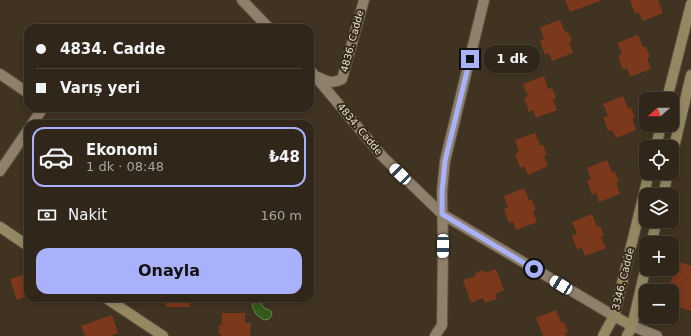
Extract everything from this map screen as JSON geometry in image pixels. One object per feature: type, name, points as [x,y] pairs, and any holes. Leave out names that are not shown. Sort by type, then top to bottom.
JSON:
[{"type":"street","points":[[242,0],[265,24]]},
{"type":"street","name":"4836. Cadde","points":[[314,74],[328,83],[336,82],[342,78],[364,0]]},
{"type":"street","points":[[436,336],[442,325],[442,192],[445,161],[484,0]]},
{"type":"street","points":[[670,92],[691,4]]},
{"type":"street","points":[[0,74],[24,91]]},
{"type":"street","name":"4834. Cadde","points":[[314,74],[382,156],[442,214],[614,316]]},
{"type":"street","points":[[676,140],[691,75]]},
{"type":"street","points":[[0,171],[24,136]]},
{"type":"street","name":"3346. Cadde","points":[[603,336],[614,316],[647,180]]},
{"type":"street","points":[[0,227],[24,243]]},
{"type":"street","name":"3346. Cadde","points":[[627,336],[632,326],[644,276]]},
{"type":"street","points":[[112,302],[163,336]]},
{"type":"street","points":[[614,316],[632,326],[657,336]]},
{"type":"shaded area","points":[[254,302],[260,302],[264,308],[271,311],[272,315],[269,319],[264,320],[256,314],[252,306]]},
{"type":"building","points":[[565,0],[600,0],[600,1],[570,12]]},
{"type":"building","points":[[630,0],[658,0],[663,13],[643,21],[639,13],[635,14]]},
{"type":"building","points":[[560,20],[565,32],[568,32],[572,41],[569,43],[573,53],[552,61],[549,53],[545,55],[540,41],[544,39],[540,27]]},
{"type":"building","points":[[638,35],[643,47],[646,47],[650,57],[647,58],[651,69],[630,77],[627,68],[623,70],[618,56],[622,54],[617,43]]},
{"type":"building","points":[[544,76],[548,89],[552,88],[556,98],[553,100],[557,110],[536,118],[533,110],[529,112],[524,98],[528,96],[523,84]]},
{"type":"building","points":[[623,96],[628,108],[631,108],[635,118],[632,119],[636,130],[616,138],[612,130],[608,131],[603,117],[608,116],[603,104]]},
{"type":"building","points":[[535,133],[540,145],[543,145],[547,155],[544,156],[548,166],[528,175],[524,166],[520,168],[515,154],[519,152],[515,140]]},
{"type":"building","points":[[607,160],[612,172],[615,172],[619,182],[616,183],[620,194],[599,202],[596,193],[592,195],[587,181],[591,179],[587,168]]},
{"type":"building","points":[[524,188],[529,200],[532,200],[536,210],[533,211],[537,222],[516,230],[513,222],[509,223],[504,209],[508,208],[504,196]]},
{"type":"building","points":[[592,214],[597,227],[600,226],[604,236],[601,237],[606,248],[585,256],[582,248],[577,249],[572,236],[577,234],[572,222]]},
{"type":"building","points":[[679,262],[691,266],[691,311],[679,307],[679,284],[670,284],[672,276],[679,276]]},
{"type":"building","points":[[496,269],[504,290],[495,294],[497,299],[485,303],[483,298],[471,303],[463,280],[476,276],[475,273],[483,270],[485,273]]},
{"type":"building","points":[[24,274],[24,297],[17,300],[10,279]]},
{"type":"building","points":[[166,302],[190,302],[190,307],[166,307]]},
{"type":"building","points":[[556,310],[561,322],[564,322],[568,332],[565,333],[566,336],[543,336],[536,318]]},
{"type":"building","points":[[222,313],[245,313],[245,323],[251,323],[250,336],[221,336],[221,334],[219,334],[219,325],[222,325]]},
{"type":"building","points":[[112,315],[118,333],[110,336],[85,336],[81,326]]},
{"type":"route","points":[[470,59],[445,161],[442,192],[442,214],[534,269]]}]
